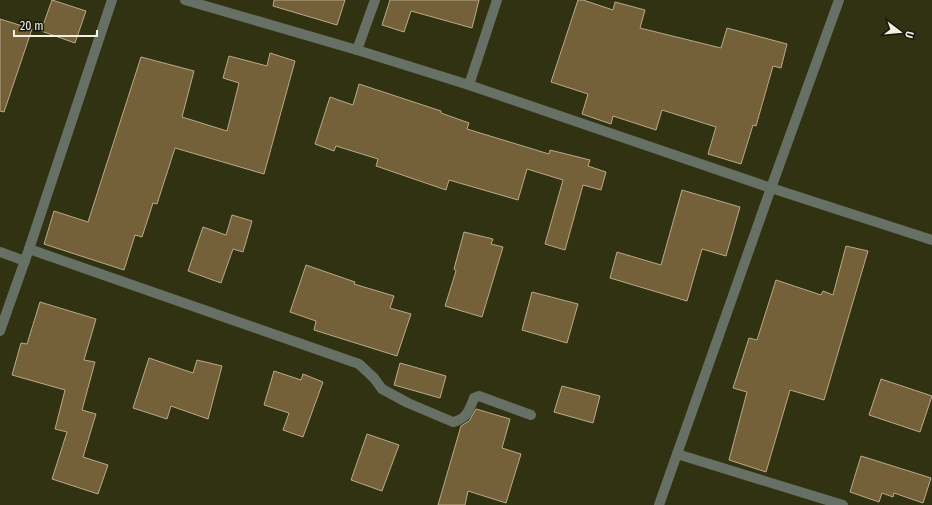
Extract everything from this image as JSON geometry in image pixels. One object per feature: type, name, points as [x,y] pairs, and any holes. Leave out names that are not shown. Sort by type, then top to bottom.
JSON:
[{"type":"street","points":[[0,331],[25,261],[112,0]]},
{"type":"street","points":[[186,0],[469,84],[771,188],[932,240]]},
{"type":"street","points":[[357,50],[375,0]]},
{"type":"street","points":[[469,84],[498,0]]},
{"type":"street","points":[[659,505],[839,0]]},
{"type":"street","points":[[29,249],[359,364],[374,378],[382,389],[408,404],[453,422],[460,420],[468,413],[476,396],[531,415]]},
{"type":"street","points":[[0,252],[25,261]]},
{"type":"street","points":[[677,454],[844,505]]},
{"type":"building","points":[[52,0],[86,11],[75,43],[41,31]]},
{"type":"building","points":[[274,0],[345,0],[337,25],[273,6]]},
{"type":"building","points":[[390,0],[479,0],[472,28],[411,11],[404,32],[382,25]]},
{"type":"building","points":[[578,0],[583,0],[613,10],[615,2],[645,10],[640,28],[721,48],[727,28],[787,44],[781,68],[773,66],[756,126],[753,125],[741,164],[708,154],[716,127],[662,110],[656,130],[613,116],[611,124],[582,114],[588,94],[551,82]]},
{"type":"building","points":[[0,19],[32,29],[4,112],[0,111]]},
{"type":"building","points":[[270,53],[295,61],[264,174],[175,148],[157,204],[153,203],[142,237],[135,235],[124,270],[44,244],[54,211],[88,222],[141,57],[194,71],[182,117],[227,131],[239,83],[223,78],[229,56],[267,66]]},
{"type":"building","points":[[359,84],[441,111],[441,113],[469,123],[467,129],[549,154],[550,150],[590,160],[588,166],[606,172],[601,190],[583,185],[565,250],[545,244],[563,180],[527,169],[518,200],[449,180],[446,190],[376,166],[378,159],[336,146],[334,151],[315,144],[330,97],[353,105]]},
{"type":"building","points":[[682,190],[740,207],[726,256],[702,249],[687,301],[610,278],[617,252],[661,265]]},
{"type":"building","points":[[232,215],[252,221],[243,252],[233,249],[221,283],[188,271],[203,227],[226,235]]},
{"type":"building","points":[[464,232],[493,239],[491,244],[503,247],[482,317],[445,306],[456,271],[454,269]]},
{"type":"building","points":[[846,246],[868,251],[824,400],[790,390],[766,472],[729,460],[747,392],[733,388],[749,338],[757,340],[776,280],[821,295],[823,291],[833,295]]},
{"type":"building","points":[[306,265],[355,282],[354,284],[394,296],[390,308],[411,314],[397,356],[314,330],[316,321],[290,312]]},
{"type":"building","points":[[532,292],[578,304],[567,343],[522,330]]},
{"type":"building","points":[[40,302],[96,319],[84,360],[95,362],[82,410],[96,414],[83,457],[108,465],[98,494],[52,479],[67,432],[55,429],[65,390],[12,375],[21,343],[27,344]]},
{"type":"building","points":[[149,358],[193,373],[197,360],[222,366],[208,419],[171,406],[167,419],[133,408]]},
{"type":"building","points":[[400,363],[446,376],[440,398],[394,385]]},
{"type":"building","points":[[274,371],[301,380],[303,374],[323,382],[303,437],[283,430],[289,413],[264,405]]},
{"type":"building","points":[[881,379],[932,396],[920,432],[869,415]]},
{"type":"building","points":[[562,386],[600,396],[593,423],[554,412]]},
{"type":"building","points":[[476,409],[510,419],[502,448],[521,454],[506,503],[468,491],[465,505],[438,505],[461,426],[469,421]]},
{"type":"building","points":[[367,434],[399,445],[382,491],[351,480]]},
{"type":"building","points":[[861,456],[931,478],[923,503],[894,493],[893,497],[882,493],[879,502],[850,492]]}]
